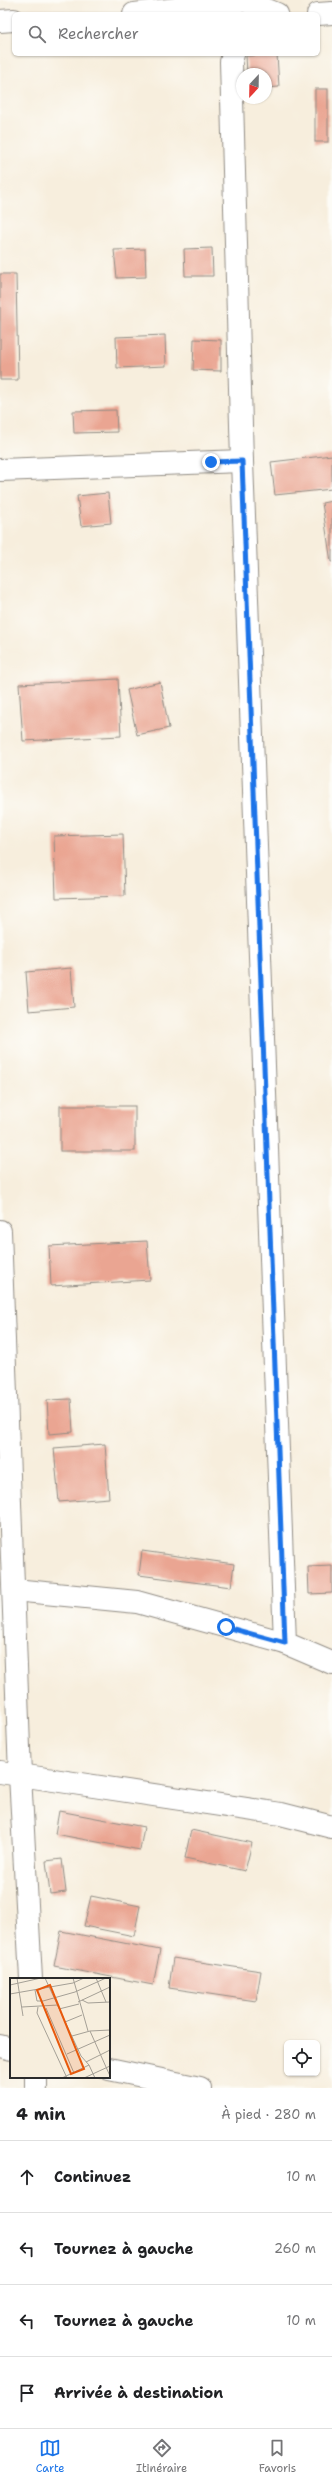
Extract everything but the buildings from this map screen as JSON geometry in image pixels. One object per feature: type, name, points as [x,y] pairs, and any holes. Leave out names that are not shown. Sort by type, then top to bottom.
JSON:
[{"type":"street","points":[[170,12],[243,8],[266,12]]},
{"type":"street","points":[[320,14],[332,13]]},
{"type":"street","points":[[0,21],[12,20]]},
{"type":"street","points":[[232,56],[231,62],[242,461],[285,1643]]},
{"type":"street","points":[[0,470],[242,461]]},
{"type":"street","points":[[0,1231],[6,1506],[14,1590],[10,1774],[31,1978]]},
{"type":"street","points":[[14,1590],[137,1602],[285,1643],[332,1663]]},
{"type":"street","points":[[10,1774],[281,1814],[332,1827]]},
{"type":"street","points":[[0,2046],[10,2049]]},
{"type":"street","points":[[110,2069],[200,2088]]},
{"type":"route","points":[[211,462],[242,461],[285,1643],[226,1627]]}]
